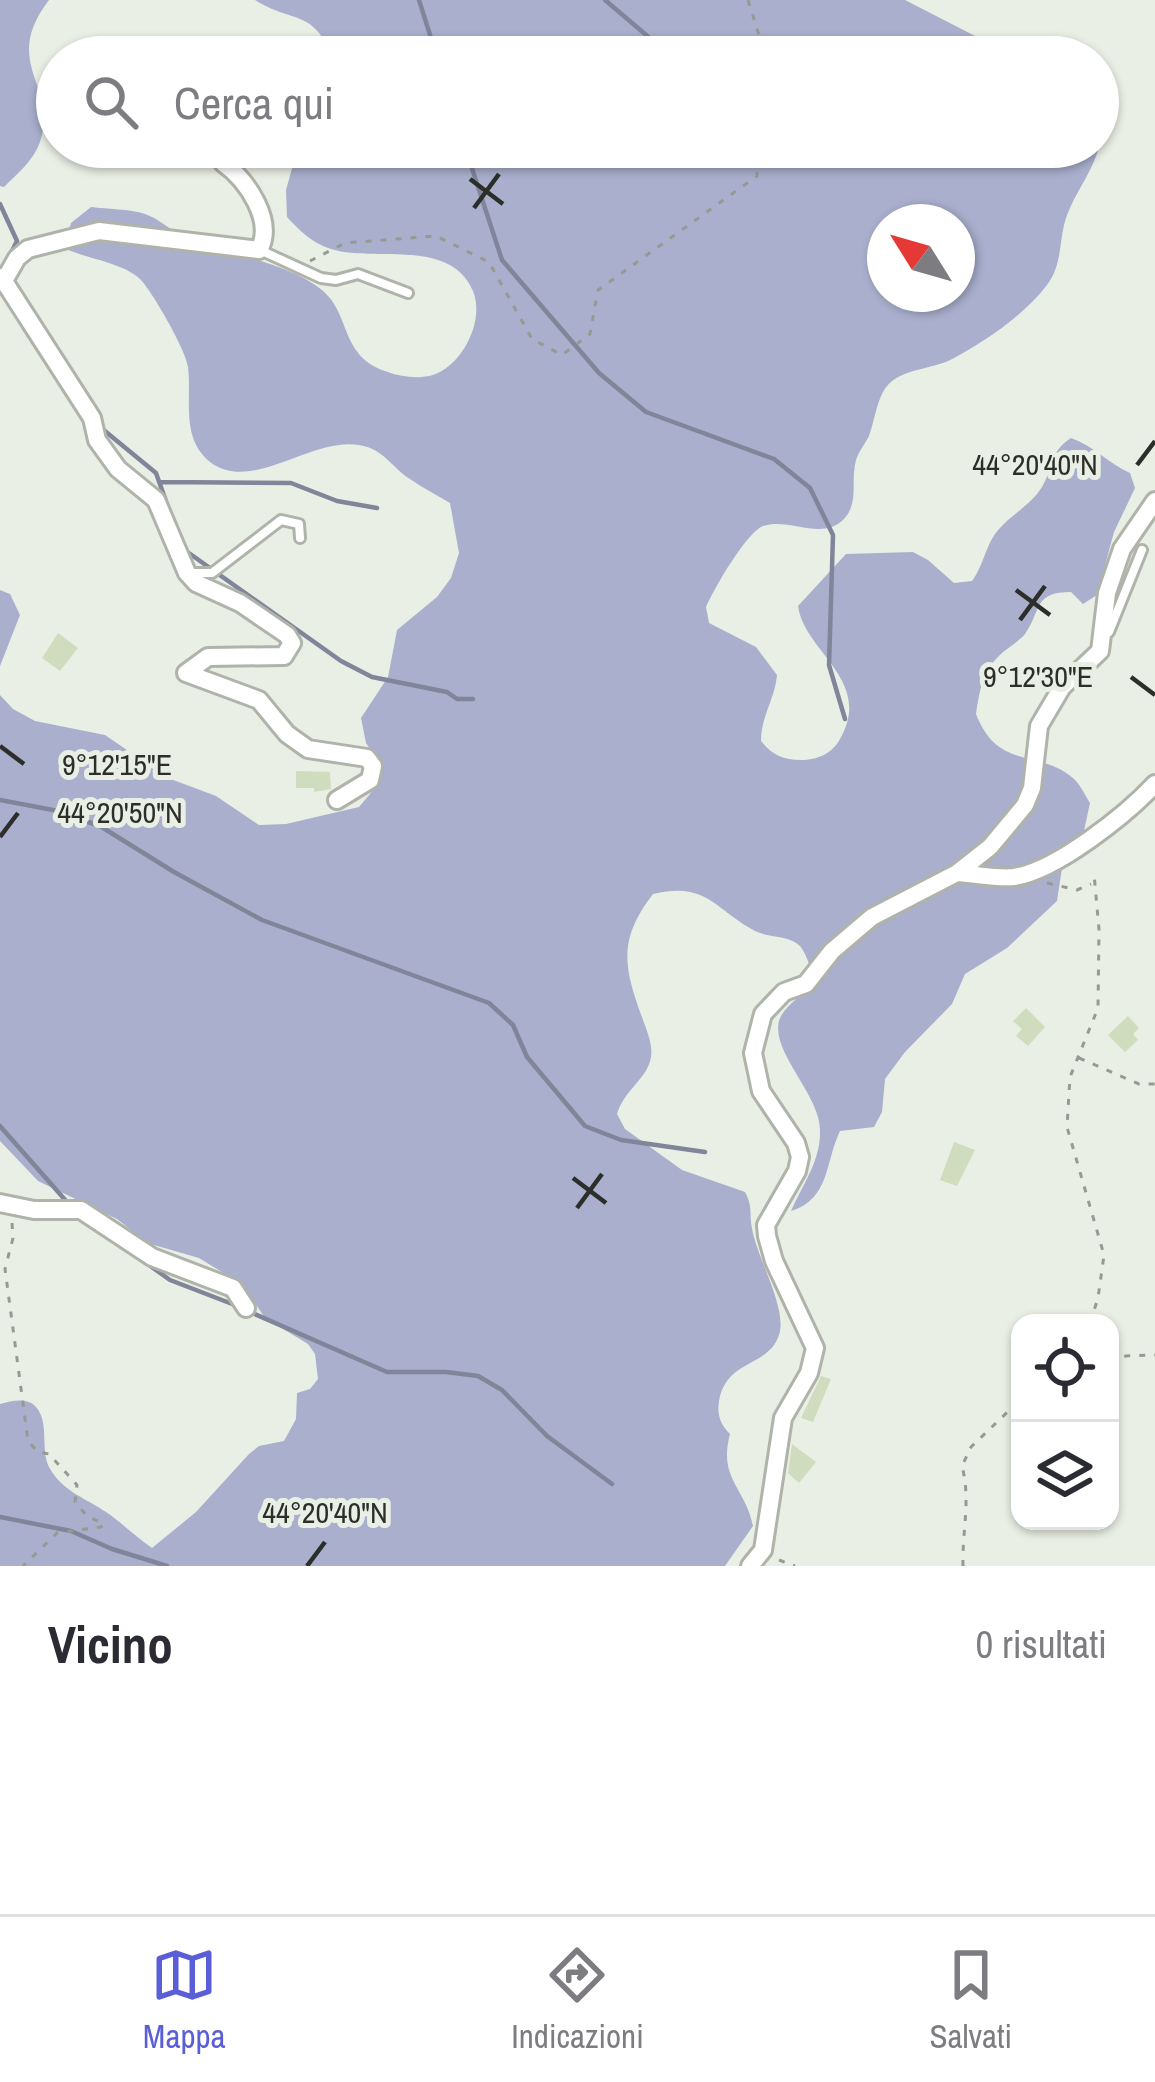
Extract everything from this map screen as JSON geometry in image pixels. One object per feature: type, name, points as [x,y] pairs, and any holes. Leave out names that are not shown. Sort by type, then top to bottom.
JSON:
[{"type":"street","points":[[230,168],[256,198],[264,237],[259,250],[99,231],[28,249],[1,278],[92,418],[97,440],[118,469],[156,500],[188,573],[196,583],[255,614],[292,643],[284,656],[208,657],[186,673],[259,700],[287,734],[308,749],[368,758],[373,766],[370,780],[337,800]]},
{"type":"street","points":[[755,1560],[772,1502],[783,1418],[808,1373],[815,1348],[767,1236],[766,1225],[800,1157],[796,1143],[761,1091],[754,1037],[770,1003],[806,984],[832,951],[872,917],[957,873],[989,847],[1025,805],[1032,788],[1040,726],[1051,702],[1100,651],[1107,592],[1122,549],[1155,501]]},
{"type":"street","points":[[957,873],[1016,877],[1066,857],[1109,821],[1132,809],[1155,784]]},
{"type":"street","points":[[6,1205],[81,1210],[152,1257],[233,1288],[246,1308]]},
{"type":"lane","points":[[259,250],[322,278],[358,274],[408,293]]},
{"type":"lane","points":[[188,573],[212,573],[281,520],[299,524],[301,538]]},
{"type":"lane","points":[[1104,641],[1142,550]]},
{"type":"path","points":[[748,0],[759,36]]},
{"type":"path","points":[[297,266],[345,243],[436,236],[489,262],[532,339],[562,355],[590,334],[598,290],[757,176],[757,168]]},
{"type":"path","points":[[1093,1314],[1104,1255],[1084,1177],[1068,1137],[1067,1088],[1098,1008],[1100,929],[1094,874]]},
{"type":"path","points":[[1043,883],[1077,890],[1091,884]]},
{"type":"path","points":[[1077,1057],[1139,1084],[1155,1084]]},
{"type":"path","points":[[6,1205],[13,1238],[5,1269],[28,1441],[38,1453],[49,1454],[77,1485],[74,1502],[87,1516],[104,1523],[100,1528],[57,1533],[23,1566]]},
{"type":"path","points":[[1119,1358],[1155,1355]]},
{"type":"path","points":[[963,1566],[969,1492],[962,1466],[971,1447],[1011,1409]]},
{"type":"path","points":[[755,1560],[795,1566]]},
{"type":"shaded area","points":[[0,0],[49,0],[30,41],[36,80],[36,149],[0,186]]},
{"type":"shaded area","points":[[255,0],[905,0],[975,36],[321,36],[301,19]]},
{"type":"shaded area","points":[[292,168],[1091,168],[1066,218],[1053,276],[1038,296],[966,351],[889,384],[856,460],[853,499],[843,520],[825,529],[763,526],[740,550],[706,607],[709,623],[756,647],[777,675],[761,741],[783,758],[818,757],[840,739],[849,700],[803,623],[798,606],[846,554],[913,552],[954,583],[972,581],[995,535],[1037,494],[1055,455],[1071,438],[1130,473],[1135,488],[1114,532],[1097,595],[1083,604],[1071,592],[1044,599],[1025,634],[990,667],[979,696],[976,714],[996,744],[1060,769],[1076,780],[1090,803],[1082,840],[1062,868],[1057,901],[1007,948],[965,974],[952,1004],[885,1079],[882,1112],[874,1127],[840,1131],[820,1189],[804,1205],[791,1211],[820,1141],[818,1116],[786,1056],[778,1028],[784,1011],[815,981],[802,949],[790,940],[755,931],[709,899],[686,891],[653,894],[634,926],[628,970],[651,1057],[617,1114],[625,1129],[682,1170],[745,1192],[781,1324],[774,1345],[730,1377],[719,1401],[720,1419],[730,1434],[727,1462],[753,1526],[725,1566],[0,1566],[0,1404],[24,1401],[36,1407],[43,1422],[48,1464],[57,1479],[152,1548],[196,1512],[249,1454],[259,1446],[284,1441],[296,1419],[297,1393],[310,1389],[318,1379],[315,1354],[308,1344],[265,1318],[243,1285],[199,1258],[147,1243],[117,1219],[38,1181],[0,1141],[0,695],[35,721],[105,735],[168,778],[216,796],[259,825],[286,824],[359,807],[375,788],[380,764],[366,743],[361,718],[388,677],[397,630],[437,597],[451,578],[459,553],[450,503],[368,447],[340,445],[244,472],[210,462],[191,430],[186,359],[145,286],[132,273],[64,248],[71,223],[91,207],[139,212],[201,244],[307,280],[331,300],[353,346],[372,365],[393,374],[422,377],[454,362],[469,340],[476,315],[473,291],[462,274],[430,258],[349,253],[324,246],[287,217],[286,190]]},
{"type":"shaded area","points":[[0,590],[10,594],[20,615],[0,666]]},
{"type":"building","points":[[58,633],[78,648],[60,671],[42,658]]},
{"type":"building","points":[[296,771],[330,772],[331,789],[296,788]]},
{"type":"building","points":[[1026,1008],[1045,1027],[1028,1046],[1016,1036],[1022,1029],[1013,1021]]},
{"type":"building","points":[[1128,1016],[1139,1028],[1133,1034],[1138,1040],[1125,1052],[1108,1035]]},
{"type":"building","points":[[954,1142],[975,1150],[957,1186],[940,1180]]},
{"type":"building","points":[[821,1376],[831,1379],[813,1422],[801,1418]]},
{"type":"building","points":[[792,1444],[816,1462],[799,1483],[788,1473]]},
{"type":"waterway","points":[[419,0],[430,36]]},
{"type":"waterway","points":[[605,0],[647,36]]},
{"type":"waterway","points":[[472,168],[502,260],[599,373],[646,412],[774,459],[810,488],[833,535],[829,665],[845,719]]},
{"type":"waterway","points":[[0,204],[17,241],[10,255]]},
{"type":"waterway","points":[[24,328],[54,374]]},
{"type":"waterway","points":[[100,427],[156,473],[168,507]]},
{"type":"waterway","points":[[159,482],[291,483],[337,501],[377,508]]},
{"type":"waterway","points":[[186,551],[341,661],[372,677],[473,699]]},
{"type":"waterway","points":[[0,800],[53,810],[100,826],[262,920],[489,1003],[513,1025],[527,1057],[585,1126],[621,1140],[705,1152]]},
{"type":"waterway","points":[[0,1126],[67,1202]]},
{"type":"waterway","points":[[142,1260],[170,1280],[240,1307]]},
{"type":"waterway","points":[[250,1312],[387,1372],[478,1376],[502,1390],[547,1436],[612,1484]]},
{"type":"waterway","points":[[0,1517],[71,1531],[167,1566]]}]
